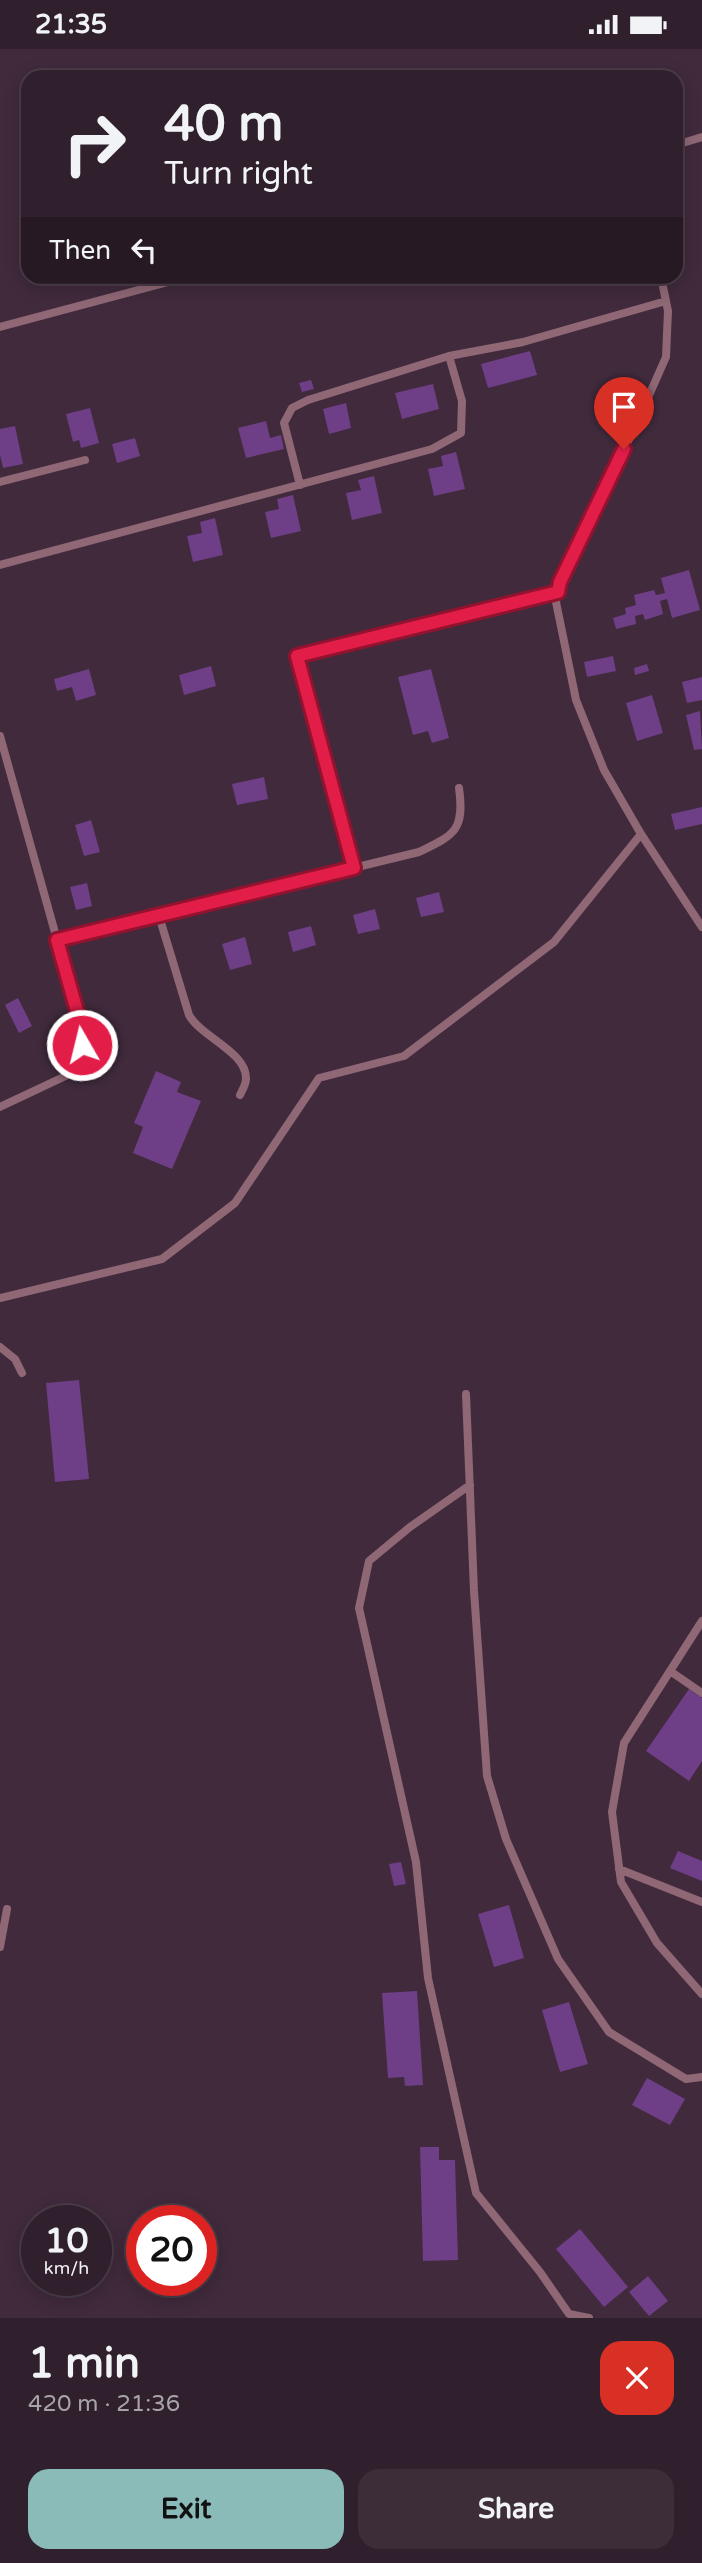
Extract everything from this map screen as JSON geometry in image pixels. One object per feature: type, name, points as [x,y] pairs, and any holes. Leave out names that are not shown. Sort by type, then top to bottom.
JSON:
[{"type":"lane","points":[[683,143],[702,137]]},
{"type":"lane","points":[[0,327],[161,284]]},
{"type":"lane","points":[[663,284],[668,311],[666,356],[560,582],[556,602],[576,699],[604,770],[641,834],[702,927]]},
{"type":"lane","points":[[300,485],[284,423],[292,408],[308,400],[449,356],[523,342],[666,301]]},
{"type":"lane","points":[[0,565],[432,449],[461,433],[462,401],[449,356]]},
{"type":"lane","points":[[0,482],[85,460]]},
{"type":"lane","points":[[354,868],[297,656],[558,592]]},
{"type":"lane","points":[[0,736],[82,1029],[82,1061],[72,1073],[0,1107]]},
{"type":"lane","points":[[57,940],[419,852],[449,837],[459,820],[462,806],[459,788]]},
{"type":"lane","points":[[0,1298],[162,1259],[235,1203],[319,1078],[404,1056],[554,942],[641,834]]},
{"type":"lane","points":[[159,916],[194,1024],[242,1064],[246,1080],[240,1095]]},
{"type":"lane","points":[[0,1347],[15,1359],[22,1373]]},
{"type":"lane","points":[[466,1394],[474,1591],[487,1776],[506,1839],[558,1959],[609,2032],[686,2079],[702,2077]]},
{"type":"lane","points":[[470,1485],[410,1527],[369,1561],[359,1608],[416,1862],[428,1979],[476,2193],[540,2272],[569,2314],[589,2318]]},
{"type":"lane","points":[[702,1621],[624,1743],[612,1812],[621,1881],[657,1943],[702,1994]]},
{"type":"lane","points":[[670,1671],[702,1693]]},
{"type":"lane","points":[[619,1869],[702,1902]]},
{"type":"lane","points":[[0,1947],[7,1909]]},
{"type":"building","points":[[530,351],[537,375],[488,388],[481,364]]},
{"type":"building","points":[[311,380],[314,389],[302,392],[299,383]]},
{"type":"building","points":[[433,384],[439,409],[402,419],[395,393]]},
{"type":"building","points":[[346,403],[351,428],[329,434],[323,409]]},
{"type":"building","points":[[90,408],[99,443],[81,448],[79,440],[73,442],[66,414]]},
{"type":"building","points":[[266,421],[270,438],[281,435],[284,449],[246,458],[238,428]]},
{"type":"building","points":[[15,426],[23,464],[3,468],[0,429]]},
{"type":"building","points":[[135,438],[140,456],[117,463],[112,444]]},
{"type":"building","points":[[456,452],[465,489],[434,496],[428,469],[443,466],[441,456]]},
{"type":"building","points":[[374,476],[382,513],[352,520],[346,493],[361,490],[358,480]]},
{"type":"building","points":[[293,495],[301,531],[271,538],[265,512],[279,509],[277,499]]},
{"type":"building","points":[[215,518],[223,555],[193,562],[187,536],[202,533],[200,522]]},
{"type":"building","points":[[689,570],[700,610],[672,618],[667,599],[660,601],[663,614],[645,620],[643,614],[635,616],[636,624],[616,629],[613,618],[626,614],[625,608],[636,605],[634,595],[654,590],[656,595],[665,593],[661,578]]},
{"type":"building","points":[[613,656],[616,671],[587,677],[584,662]]},
{"type":"building","points":[[647,664],[649,671],[635,675],[634,668]]},
{"type":"building","points":[[211,666],[216,686],[184,695],[179,675]]},
{"type":"building","points":[[89,669],[96,695],[76,701],[72,687],[57,691],[54,679]]},
{"type":"building","points":[[431,669],[449,738],[432,743],[428,731],[413,735],[398,677]]},
{"type":"building","points":[[702,677],[702,700],[687,703],[682,682]]},
{"type":"building","points":[[652,695],[663,733],[637,741],[626,703]]},
{"type":"building","points":[[700,711],[702,749],[694,750],[686,715]]},
{"type":"building","points":[[264,777],[268,799],[237,805],[232,784]]},
{"type":"building","points":[[702,807],[702,824],[675,830],[671,814]]},
{"type":"building","points":[[91,820],[100,852],[84,856],[75,825]]},
{"type":"building","points":[[87,883],[92,906],[76,910],[70,887]]},
{"type":"building","points":[[439,892],[444,912],[421,917],[416,898]]},
{"type":"building","points":[[375,909],[380,929],[358,934],[353,915]]},
{"type":"building","points":[[311,926],[316,945],[293,952],[288,932]]},
{"type":"building","points":[[245,937],[252,964],[230,970],[222,944]]},
{"type":"building","points":[[18,998],[32,1026],[19,1033],[5,1005]]},
{"type":"building","points":[[156,1071],[181,1082],[177,1092],[201,1101],[172,1169],[133,1153],[143,1127],[134,1123]]},
{"type":"building","points":[[79,1380],[89,1479],[55,1482],[46,1383]]},
{"type":"building","points":[[689,1689],[702,1698],[702,1761],[689,1781],[646,1751]]},
{"type":"building","points":[[678,1851],[702,1861],[702,1881],[670,1868]]},
{"type":"building","points":[[401,1862],[406,1884],[394,1886],[389,1864]]},
{"type":"building","points":[[509,1905],[524,1958],[494,1967],[478,1914]]},
{"type":"building","points":[[417,1991],[423,2085],[405,2086],[404,2077],[388,2078],[382,1993]]},
{"type":"building","points":[[569,2002],[588,2064],[560,2072],[542,2010]]},
{"type":"building","points":[[647,2078],[685,2099],[670,2125],[632,2105]]},
{"type":"building","points":[[420,2147],[439,2147],[439,2160],[455,2160],[458,2260],[423,2261]]},
{"type":"building","points":[[580,2229],[628,2287],[604,2307],[556,2249]]},
{"type":"building","points":[[648,2276],[668,2301],[649,2316],[629,2292]]},
{"type":"route","points":[[82,1045],[82,1029],[57,940],[354,868],[297,656],[558,592],[560,582],[624,449]]}]
